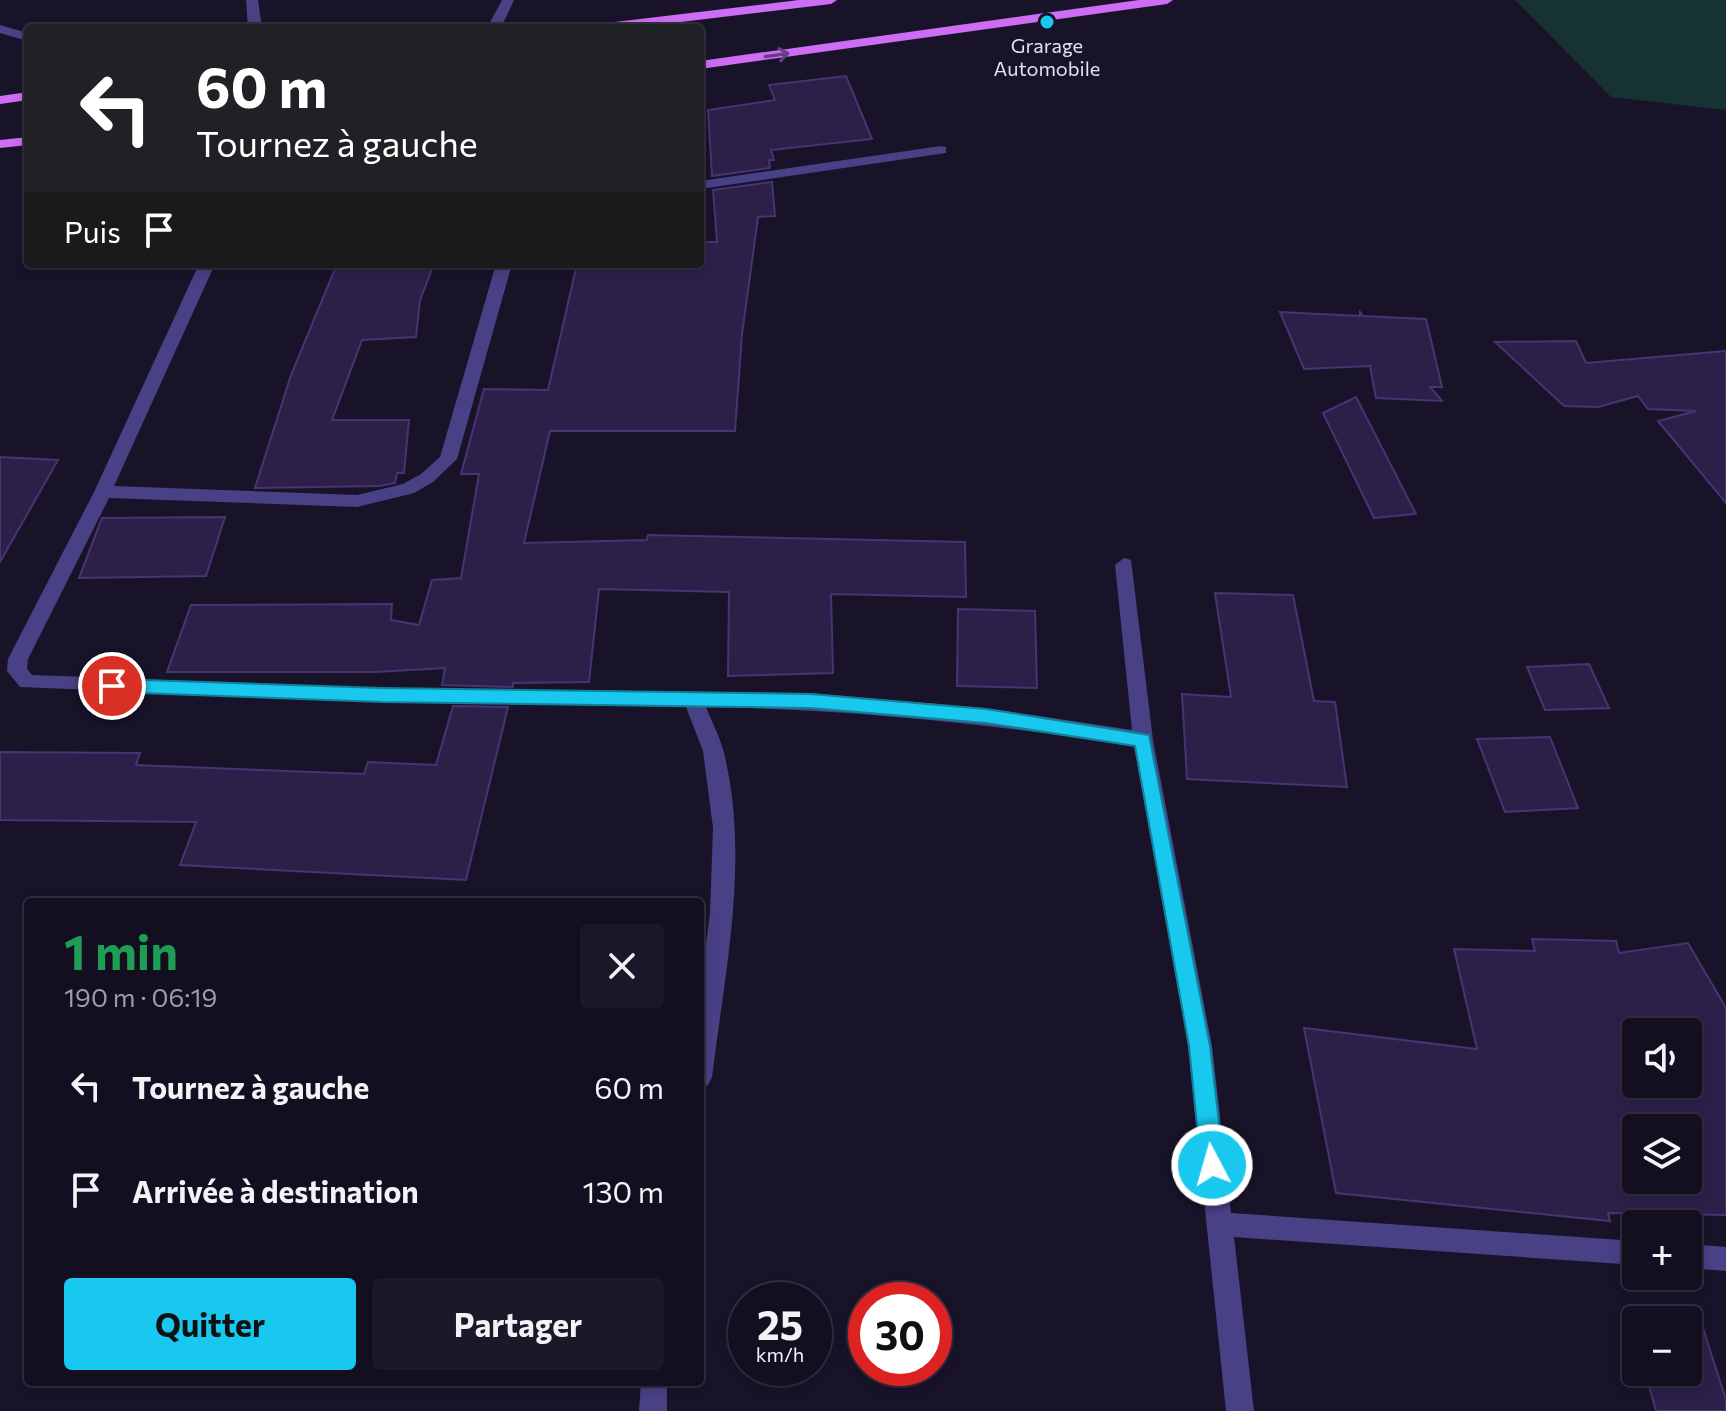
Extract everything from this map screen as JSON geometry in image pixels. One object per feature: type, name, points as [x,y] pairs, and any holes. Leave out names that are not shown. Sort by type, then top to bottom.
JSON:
[{"type":"main road","points":[[633,24],[831,0]]},
{"type":"main road","points":[[704,64],[1167,0]]},
{"type":"main road","points":[[0,100],[24,97]]},
{"type":"main road","points":[[0,144],[24,141]]},
{"type":"street","points":[[252,0],[255,24]]},
{"type":"street","points":[[496,24],[508,0]]},
{"type":"street","points":[[771,8],[790,0]]},
{"type":"street","points":[[0,29],[24,36]]},
{"type":"street","points":[[704,184],[941,150]]},
{"type":"street","points":[[205,268],[154,374],[103,492],[18,659],[17,671],[27,682],[227,691],[810,701],[986,716],[1143,740]]},
{"type":"street","points":[[103,492],[357,501],[408,489],[427,478],[448,459],[503,268]]},
{"type":"street","points":[[1124,565],[1143,740],[1200,1046],[1240,1411]]},
{"type":"street","points":[[693,699],[713,752],[722,802],[724,852],[704,1040]]},
{"type":"street","points":[[1219,1224],[1622,1252]]},
{"type":"street","points":[[1702,1257],[1726,1259]]},
{"type":"street","points":[[653,1411],[654,1386]]},
{"type":"green space","points":[[1515,0],[1726,0],[1726,110],[1611,97]]},
{"type":"building","points":[[846,76],[872,139],[771,150],[774,160],[769,160],[770,168],[712,176],[708,110],[775,100],[769,85]]},
{"type":"building","points":[[772,182],[775,216],[758,217],[742,334],[735,431],[550,431],[524,543],[647,540],[648,535],[965,542],[966,597],[831,594],[833,673],[728,676],[729,592],[599,589],[589,682],[513,683],[513,687],[442,685],[445,668],[376,672],[167,672],[191,605],[392,604],[391,620],[419,625],[432,580],[461,578],[479,474],[461,474],[484,389],[548,390],[576,268],[704,268],[704,242],[717,242],[713,190]]},
{"type":"building","points":[[335,268],[432,268],[420,300],[416,337],[362,340],[332,420],[409,420],[404,473],[397,473],[395,483],[380,486],[255,488],[291,375]]},
{"type":"building","points":[[1280,312],[1360,316],[1360,312],[1363,316],[1426,319],[1442,387],[1430,387],[1442,401],[1376,398],[1370,366],[1304,369]]},
{"type":"building","points":[[1576,341],[1586,363],[1726,351],[1726,503],[1658,421],[1696,411],[1648,409],[1638,396],[1598,407],[1564,406],[1495,342]]},
{"type":"building","points":[[1356,397],[1416,514],[1374,518],[1323,413]]},
{"type":"building","points":[[0,457],[58,460],[0,562]]},
{"type":"building","points":[[225,517],[206,576],[79,578],[102,518]]},
{"type":"building","points":[[1215,593],[1293,595],[1314,701],[1335,702],[1347,787],[1187,779],[1182,694],[1231,697]]},
{"type":"building","points":[[958,609],[1035,611],[1037,688],[957,686]]},
{"type":"building","points":[[1589,664],[1609,708],[1545,710],[1527,667]]},
{"type":"building","points":[[453,706],[508,707],[466,880],[180,865],[196,822],[0,820],[0,752],[140,753],[136,765],[364,774],[368,762],[436,765]]},
{"type":"building","points":[[1550,737],[1578,808],[1505,812],[1477,739]]},
{"type":"building","points":[[1532,939],[1616,941],[1619,953],[1688,943],[1726,1008],[1726,1215],[1702,1215],[1702,1210],[1622,1210],[1622,1213],[1608,1213],[1610,1221],[1336,1193],[1304,1028],[1477,1049],[1454,949],[1535,951]]},
{"type":"building","points":[[1702,1325],[1726,1400],[1726,1411],[1656,1411],[1649,1386],[1702,1386]]},
{"type":"place","name":"Grarage Automobile","points":[[1047,22]]},
{"type":"route","points":[[112,686],[382,695],[810,701],[986,716],[1143,740],[1200,1046],[1212,1165]]}]
